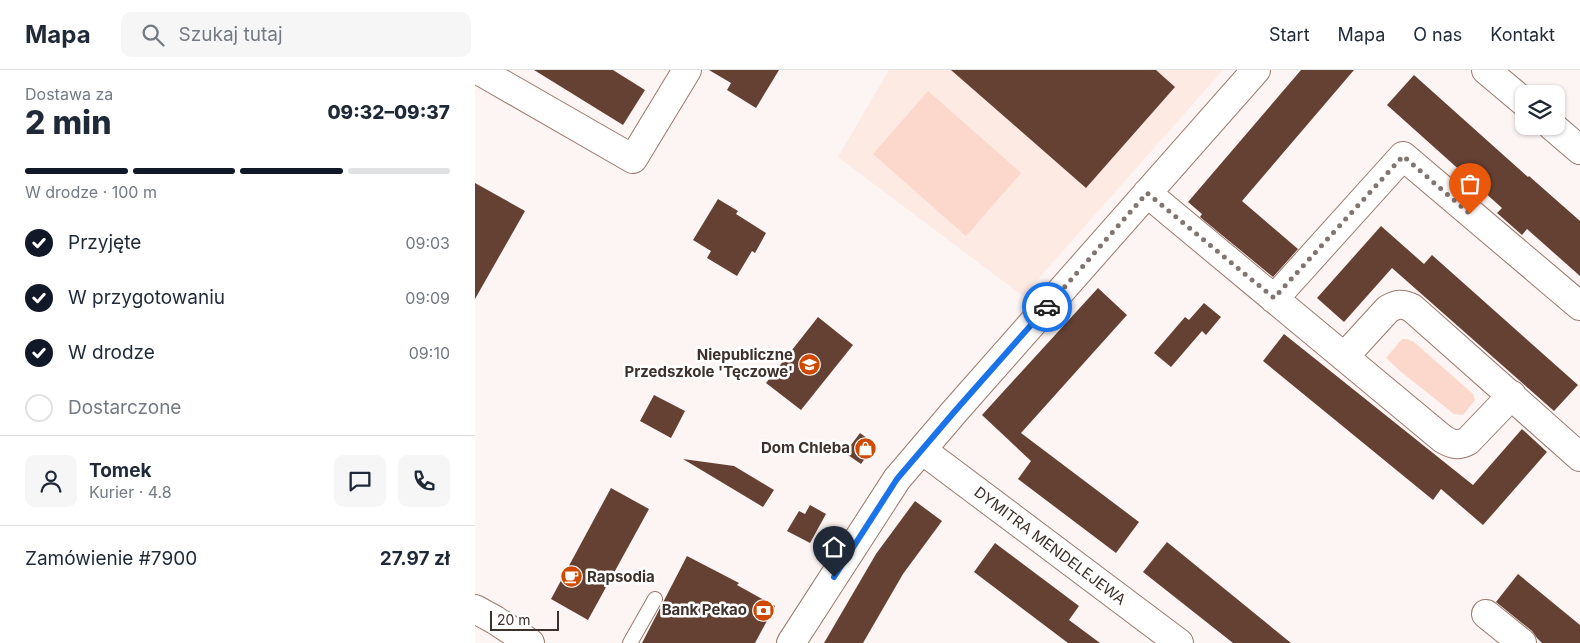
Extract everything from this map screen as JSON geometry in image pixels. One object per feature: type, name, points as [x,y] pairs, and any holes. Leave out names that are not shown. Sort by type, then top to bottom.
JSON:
[{"type":"street","points":[[478,70],[633,159],[687,70]]},
{"type":"street","points":[[791,643],[897,479],[1256,70]]},
{"type":"street","points":[[1486,70],[1515,94]]},
{"type":"street","points":[[1562,135],[1580,150]]},
{"type":"street","points":[[1274,298],[1403,156],[1580,306]]},
{"type":"street","points":[[1147,193],[1443,439],[1452,444],[1461,444],[1468,441],[1512,396]]},
{"type":"street","points":[[1344,357],[1388,309],[1397,304],[1404,304],[1412,308],[1580,457]]},
{"type":"street","name":"DYMITRA MENDELEJEWA","points":[[921,450],[1179,643]]},
{"type":"street","points":[[475,609],[529,643]]},
{"type":"street","points":[[1486,614],[1521,643]]},
{"type":"lane","points":[[630,643],[655,599]]},
{"type":"shaded area","points":[[889,70],[1223,70],[1023,296],[838,157]]},
{"type":"shaded area","points":[[928,91],[1021,173],[966,236],[873,154]]},
{"type":"shaded area","points":[[1402,339],[1414,342],[1473,394],[1475,400],[1463,415],[1454,414],[1386,358]]},
{"type":"building","points":[[534,70],[613,70],[645,90],[623,125]]},
{"type":"building","points":[[709,70],[779,70],[756,108],[727,90],[731,83]]},
{"type":"building","points":[[951,70],[1156,70],[1175,87],[1086,188]]},
{"type":"building","points":[[1301,70],[1354,70],[1242,201],[1298,249],[1273,277],[1200,217],[1202,214],[1188,202]]},
{"type":"building","points":[[1414,75],[1580,221],[1580,276],[1527,229],[1522,235],[1497,213],[1502,208],[1387,105]]},
{"type":"building","points":[[475,183],[525,211],[475,299]]},
{"type":"building","points":[[718,199],[738,211],[736,214],[766,233],[755,253],[752,251],[737,276],[707,258],[711,251],[693,240]]},
{"type":"building","points":[[1381,226],[1424,264],[1432,255],[1578,385],[1554,411],[1392,268],[1344,322],[1317,298]]},
{"type":"building","points":[[1098,288],[1127,315],[1021,433],[1139,522],[1116,553],[1018,479],[1031,461],[982,415]]},
{"type":"building","points":[[1204,303],[1221,317],[1206,335],[1202,331],[1171,367],[1154,353],[1185,317],[1189,320]]},
{"type":"building","name":"Niepubliczne Przedszkole 'Tęczowe'","points":[[818,317],[853,345],[801,410],[766,383]]},
{"type":"building","points":[[1284,334],[1473,485],[1522,429],[1547,452],[1483,525],[1441,489],[1433,500],[1263,361]]},
{"type":"building","points":[[654,395],[685,411],[671,438],[640,421]]},
{"type":"building","points":[[860,433],[875,444],[861,464],[845,453]]},
{"type":"building","points":[[683,459],[734,466],[774,490],[763,507]]},
{"type":"building","points":[[611,488],[649,509],[588,620],[551,599]]},
{"type":"building","points":[[915,501],[942,521],[903,574],[863,643],[824,643],[876,554]]},
{"type":"building","points":[[810,505],[826,514],[810,543],[787,531],[799,511],[805,514]]},
{"type":"building","points":[[1167,542],[1291,643],[1233,643],[1143,572]]},
{"type":"building","points":[[995,543],[1079,606],[1069,620],[1100,643],[1068,643],[974,572]]},
{"type":"building","points":[[687,556],[739,583],[737,585],[775,606],[755,643],[642,643]]},
{"type":"building","points":[[1518,574],[1580,625],[1580,643],[1542,643],[1532,631],[1496,602]]},
{"type":"way so far","points":[[1047,307],[1147,193],[1274,298],[1403,156],[1470,214]]},
{"type":"place","name":"Niepubliczne Przedszkole 'Tęczowe'","points":[[809,364]]},
{"type":"place","name":"Dom Chleba","points":[[866,448]]},
{"type":"place","name":"Rapsodia","points":[[571,577]]},
{"type":"place","name":"Bank Pekao","points":[[763,610]]},
{"type":"route","points":[[834,577],[897,479],[1047,307]]}]
